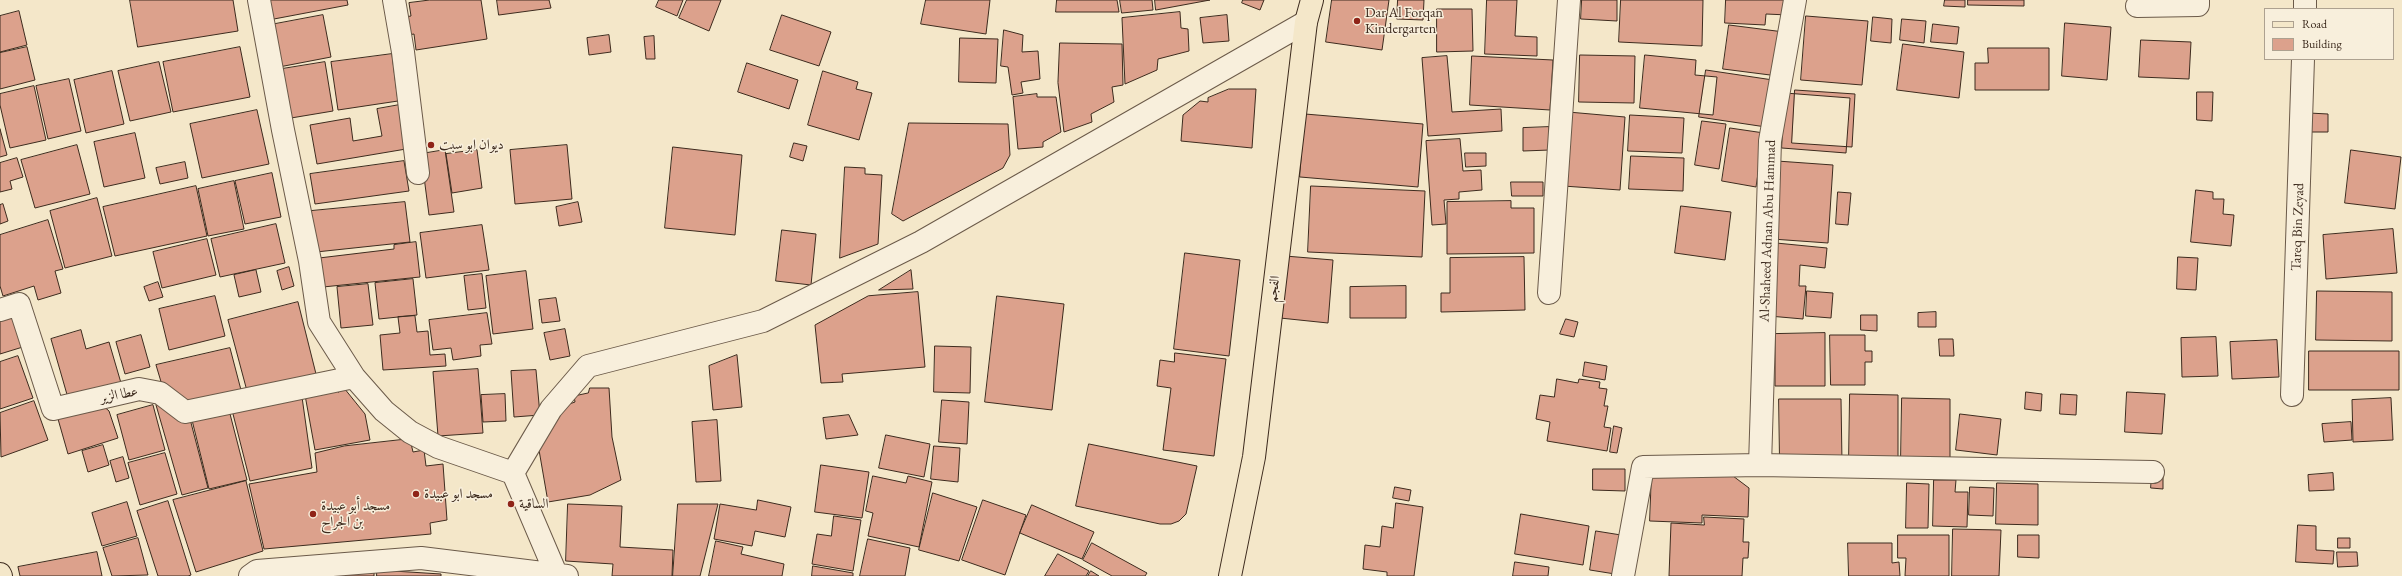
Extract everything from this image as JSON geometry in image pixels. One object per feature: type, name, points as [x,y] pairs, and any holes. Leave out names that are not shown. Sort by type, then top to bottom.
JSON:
[{"type":"main road","name":"الفجم","points":[[1230,576],[1254,457],[1306,22],[1312,0]]},
{"type":"street","points":[[259,0],[310,261],[320,322],[354,377],[384,411],[410,432],[438,447],[513,473],[560,575]]},
{"type":"street","points":[[394,0],[403,52],[418,173]]},
{"type":"street","points":[[1549,293],[1569,0]]},
{"type":"street","name":"Al-Shaheed Adnan Abu Hammad","points":[[1760,465],[1770,141],[1796,0]]},
{"type":"street","points":[[2137,6],[2198,5],[2198,0]]},
{"type":"street","points":[[513,473],[551,410],[588,366],[762,321],[921,242],[1306,22]]},
{"type":"street","name":"Tareq Bin Zeyad","points":[[2292,395],[2303,60]]},
{"type":"street","name":"عطا الزير","points":[[0,310],[19,304],[53,409],[139,389],[160,394],[185,412],[354,377]]},
{"type":"street","points":[[1623,576],[1643,466],[1760,465],[2153,472]]},
{"type":"street","points":[[250,576],[257,571],[422,558],[560,575]]},
{"type":"building","points":[[130,0],[233,0],[238,31],[138,47]]},
{"type":"building","points":[[270,0],[347,0],[348,5],[274,19]]},
{"type":"building","points":[[430,0],[481,0],[487,39],[416,50],[414,34],[408,35],[405,17],[411,16],[409,3]]},
{"type":"building","points":[[497,0],[549,0],[551,8],[499,15]]},
{"type":"building","points":[[659,0],[683,0],[677,16],[656,7]]},
{"type":"building","points":[[687,0],[721,0],[709,31],[679,18]]},
{"type":"building","points":[[926,0],[990,0],[986,34],[921,24]]},
{"type":"building","points":[[1057,0],[1117,0],[1119,12],[1056,12]]},
{"type":"building","points":[[1120,0],[1152,0],[1153,10],[1122,13]]},
{"type":"building","points":[[1155,0],[1210,0],[1156,10]]},
{"type":"building","points":[[1243,0],[1264,0],[1260,10],[1242,3]]},
{"type":"building","name":"Dar Al Forqan Kindergarten","points":[[1332,0],[1389,0],[1382,50],[1326,42]]},
{"type":"building","points":[[1398,0],[1424,0],[1423,20],[1397,19]]},
{"type":"building","points":[[1487,0],[1517,0],[1515,36],[1537,37],[1537,56],[1485,54]]},
{"type":"building","points":[[1582,0],[1617,0],[1617,21],[1581,19]]},
{"type":"building","points":[[1621,0],[1703,0],[1702,46],[1619,42]]},
{"type":"building","points":[[1726,0],[1789,0],[1788,15],[1766,14],[1765,25],[1725,23]]},
{"type":"building","points":[[1945,0],[1965,0],[1965,7],[1944,6]]},
{"type":"building","points":[[1968,0],[2024,0],[2024,6],[1968,5]]},
{"type":"building","points":[[1437,9],[1472,9],[1473,51],[1437,52]]},
{"type":"building","points":[[19,11],[27,45],[0,52],[0,16]]},
{"type":"building","points":[[1180,12],[1181,28],[1188,29],[1189,51],[1158,59],[1157,70],[1125,84],[1122,18]]},
{"type":"building","points":[[323,15],[331,57],[279,67],[270,25]]},
{"type":"building","points":[[782,15],[831,32],[819,66],[770,50]]},
{"type":"building","points":[[1227,15],[1229,41],[1203,43],[1200,18]]},
{"type":"building","points":[[1806,16],[1868,21],[1862,85],[1801,80]]},
{"type":"building","points":[[1873,17],[1892,19],[1891,43],[1871,41]]},
{"type":"building","points":[[1902,19],[1926,21],[1924,43],[1900,40]]},
{"type":"building","points":[[2065,23],[2111,27],[2107,80],[2062,76]]},
{"type":"building","points":[[1933,24],[1959,27],[1957,44],[1931,42]]},
{"type":"building","points":[[1729,25],[1784,32],[1778,76],[1723,69]]},
{"type":"building","points":[[1004,30],[1023,35],[1022,52],[1038,51],[1040,79],[1021,82],[1023,93],[1012,95],[1008,67],[1001,66]]},
{"type":"building","points":[[609,35],[611,52],[589,55],[587,38]]},
{"type":"building","points":[[654,36],[655,59],[646,59],[644,37]]},
{"type":"building","points":[[960,38],[998,39],[996,83],[959,82]]},
{"type":"building","points":[[2141,40],[2191,42],[2189,79],[2139,77]]},
{"type":"building","points":[[1060,43],[1122,44],[1123,85],[1112,87],[1114,102],[1091,114],[1092,122],[1064,132],[1058,83]]},
{"type":"building","points":[[1903,44],[1964,52],[1959,98],[1897,90]]},
{"type":"building","points":[[27,47],[35,80],[0,89],[0,53]]},
{"type":"building","points":[[240,47],[250,97],[173,112],[163,62]]},
{"type":"building","points":[[1988,48],[2049,48],[2049,90],[1975,90],[1975,63],[1988,63]]},
{"type":"building","points":[[392,54],[398,101],[338,110],[331,62]]},
{"type":"building","points":[[1580,55],[1635,56],[1634,103],[1579,102]]},
{"type":"building","points":[[1645,55],[1696,60],[1695,75],[1717,77],[1713,115],[1640,108]]},
{"type":"building","points":[[1447,56],[1452,112],[1501,109],[1502,131],[1428,136],[1422,58]]},
{"type":"building","points":[[1472,56],[1553,60],[1550,110],[1470,105]]},
{"type":"building","points":[[159,62],[171,112],[130,121],[118,71]]},
{"type":"building","points":[[325,62],[333,111],[291,118],[282,69]]},
{"type":"building","points":[[747,63],[798,80],[789,109],[738,92]]},
{"type":"building","points":[[1706,70],[1773,80],[1766,127],[1699,117]]},
{"type":"building","points":[[112,71],[124,124],[86,133],[74,80]]},
{"type":"building","points":[[823,71],[858,82],[856,89],[872,93],[859,140],[808,125]]},
{"type":"building","points":[[69,79],[81,131],[48,139],[36,86]]},
{"type":"building","points":[[34,86],[46,140],[10,148],[0,105],[0,94]]},
{"type":"building","points":[[1229,89],[1256,89],[1252,148],[1181,141],[1183,115],[1200,101],[1208,102],[1208,98]]},
{"type":"building","points":[[1795,90],[1855,94],[1852,147],[1792,143]]},
{"type":"building","points":[[2197,92],[2213,92],[2212,121],[2197,120]]},
{"type":"building","points":[[1785,93],[1850,98],[1846,153],[1782,148]]},
{"type":"building","points":[[1037,94],[1037,97],[1056,97],[1061,132],[1043,142],[1043,147],[1018,149],[1013,97]]},
{"type":"building","points":[[405,104],[412,148],[317,164],[310,125],[350,118],[353,141],[382,136],[377,109]]},
{"type":"building","points":[[257,110],[269,164],[202,178],[190,124]]},
{"type":"building","points":[[1568,112],[1625,117],[1620,190],[1563,186]]},
{"type":"building","points":[[2309,113],[2328,114],[2328,132],[2309,132]]},
{"type":"building","points":[[1305,114],[1423,124],[1418,187],[1300,177]]},
{"type":"building","points":[[1630,115],[1684,118],[1682,153],[1628,151]]},
{"type":"building","points":[[1702,121],[1726,124],[1719,169],[1695,165]]},
{"type":"building","points":[[909,123],[1008,124],[1010,155],[1003,168],[903,221],[892,214]]},
{"type":"building","points":[[1549,127],[1550,150],[1523,151],[1523,128]]},
{"type":"building","points":[[1730,128],[1764,133],[1756,187],[1722,181]]},
{"type":"building","points":[[0,129],[7,155],[0,157]]},
{"type":"building","points":[[135,133],[145,178],[104,187],[94,142]]},
{"type":"building","points":[[1460,139],[1463,171],[1481,170],[1482,190],[1459,192],[1459,199],[1444,200],[1446,224],[1432,225],[1426,141]]},
{"type":"building","points":[[794,143],[807,146],[803,161],[790,157]]},
{"type":"building","points":[[77,145],[90,194],[35,208],[21,160]]},
{"type":"building","points":[[567,145],[572,199],[515,204],[510,150]]},
{"type":"building","points":[[673,147],[742,155],[735,235],[665,228]]},
{"type":"building","points":[[445,150],[454,212],[429,215],[421,154]]},
{"type":"building","points":[[477,150],[482,188],[452,193],[446,154]]},
{"type":"building","points":[[2351,150],[2401,157],[2395,209],[2345,203]]},
{"type":"building","points":[[1465,153],[1486,153],[1486,166],[1466,167]]},
{"type":"building","points":[[1631,156],[1684,158],[1683,191],[1629,189]]},
{"type":"building","points":[[17,158],[23,177],[10,181],[12,189],[0,192],[0,163]]},
{"type":"building","points":[[404,161],[409,191],[315,204],[310,174]]},
{"type":"building","points":[[1777,161],[1833,165],[1828,243],[1772,239]]},
{"type":"building","points":[[185,162],[188,178],[160,184],[156,168]]},
{"type":"building","points":[[845,167],[865,168],[865,174],[882,175],[878,244],[840,258]]},
{"type":"building","points":[[272,173],[281,217],[245,224],[235,181]]},
{"type":"building","points":[[234,181],[244,229],[208,236],[198,189]]},
{"type":"building","points":[[1511,182],[1543,182],[1543,196],[1512,196]]},
{"type":"building","points":[[196,186],[207,236],[115,256],[103,207]]},
{"type":"building","points":[[1311,186],[1425,191],[1422,257],[1308,252]]},
{"type":"building","points":[[2196,190],[2213,192],[2213,199],[2224,199],[2223,214],[2234,215],[2231,246],[2191,242]]},
{"type":"building","points":[[1838,192],[1851,193],[1848,225],[1836,224]]},
{"type":"building","points":[[97,198],[112,256],[65,268],[50,211]]},
{"type":"building","points":[[1511,201],[1511,208],[1534,208],[1534,253],[1447,254],[1447,202]]},
{"type":"building","points":[[405,202],[410,242],[316,252],[311,211]]},
{"type":"building","points":[[578,202],[582,222],[559,226],[556,207]]},
{"type":"building","points":[[3,204],[8,221],[0,224],[0,205]]},
{"type":"building","points":[[1681,206],[1731,212],[1725,260],[1675,253]]},
{"type":"building","points":[[48,220],[63,269],[55,271],[61,293],[38,300],[34,286],[3,296],[0,286],[0,235]]},
{"type":"building","points":[[276,224],[285,263],[220,277],[211,239]]},
{"type":"building","points":[[482,225],[489,270],[426,278],[420,233]]},
{"type":"building","points":[[2393,229],[2397,273],[2326,279],[2323,235]]},
{"type":"building","points":[[782,230],[816,234],[811,285],[776,281]]},
{"type":"building","points":[[207,239],[216,275],[162,288],[153,252]]},
{"type":"building","points":[[416,242],[420,277],[323,287],[319,258],[394,249],[394,245]]},
{"type":"building","points":[[1776,243],[1827,248],[1825,268],[1800,265],[1799,286],[1806,286],[1803,319],[1769,316]]},
{"type":"building","points":[[1185,253],[1240,260],[1229,356],[1174,349]]},
{"type":"building","points":[[1285,256],[1333,260],[1328,323],[1280,318]]},
{"type":"building","points":[[1524,257],[1525,310],[1441,312],[1441,293],[1450,293],[1450,258]]},
{"type":"building","points":[[2178,257],[2198,258],[2196,290],[2177,289]]},
{"type":"building","points":[[289,267],[294,286],[282,290],[277,271]]},
{"type":"building","points":[[256,270],[261,292],[239,297],[234,275]]},
{"type":"building","points":[[911,270],[913,289],[879,290]]},
{"type":"building","points":[[526,271],[533,329],[493,334],[486,276]]},
{"type":"building","points":[[482,274],[486,308],[468,310],[464,276]]},
{"type":"building","points":[[413,279],[417,315],[379,319],[375,283]]},
{"type":"building","points":[[158,282],[163,297],[149,301],[144,287]]},
{"type":"building","points":[[368,284],[373,325],[341,328],[337,287]]},
{"type":"building","points":[[1406,286],[1406,318],[1350,318],[1350,287]]},
{"type":"building","points":[[1807,291],[1833,293],[1831,318],[1806,316]]},
{"type":"building","points":[[2317,291],[2392,292],[2392,341],[2316,340]]},
{"type":"building","points":[[918,292],[925,367],[842,374],[843,382],[821,383],[815,325],[868,296]]},
{"type":"building","points":[[215,296],[225,336],[169,350],[159,309]]},
{"type":"building","points":[[997,296],[1064,304],[1052,410],[985,402]]},
{"type":"building","points":[[556,298],[560,321],[542,323],[539,300]]},
{"type":"building","points":[[298,302],[316,374],[247,391],[228,320]]},
{"type":"building","points":[[14,310],[26,346],[0,354],[0,315]]},
{"type":"building","points":[[1936,312],[1936,327],[1918,327],[1918,313]]},
{"type":"building","points":[[487,313],[492,344],[480,345],[481,356],[453,360],[451,348],[433,350],[429,320]]},
{"type":"building","points":[[1861,315],[1877,315],[1877,331],[1861,330]]},
{"type":"building","points":[[415,316],[417,332],[428,331],[430,355],[445,354],[446,366],[383,370],[380,335],[400,333],[398,317]]},
{"type":"building","points":[[1566,319],[1578,322],[1574,337],[1560,334]]},
{"type":"building","points":[[565,329],[570,356],[550,360],[544,333]]},
{"type":"building","points":[[81,330],[86,349],[109,342],[121,383],[68,398],[51,339]]},
{"type":"building","points":[[1825,333],[1825,386],[1775,386],[1775,334]]},
{"type":"building","points":[[141,335],[150,367],[125,374],[116,342]]},
{"type":"building","points":[[1830,335],[1865,335],[1865,351],[1872,351],[1872,362],[1865,362],[1865,385],[1831,385]]},
{"type":"building","points":[[2216,337],[2218,376],[2182,377],[2181,338]]},
{"type":"building","points":[[1939,339],[1953,339],[1954,356],[1940,356]]},
{"type":"building","points":[[2277,340],[2279,377],[2232,379],[2230,342]]},
{"type":"building","points":[[935,346],[971,347],[970,393],[934,392]]},
{"type":"building","points":[[230,348],[241,390],[177,404],[162,385],[156,365]]},
{"type":"building","points":[[2309,351],[2399,351],[2399,390],[2309,390]]},
{"type":"building","points":[[1175,353],[1226,359],[1214,456],[1163,450],[1171,388],[1157,386],[1160,360],[1174,362]]},
{"type":"building","points":[[737,355],[742,407],[713,410],[709,366]]},
{"type":"building","points":[[18,356],[33,398],[0,409],[0,362]]},
{"type":"building","points":[[1585,362],[1607,366],[1605,380],[1583,376]]},
{"type":"building","points":[[478,369],[483,433],[438,436],[433,372]]},
{"type":"building","points":[[536,370],[540,415],[514,417],[511,371]]},
{"type":"building","points":[[1557,379],[1578,383],[1579,379],[1600,382],[1599,388],[1607,389],[1604,406],[1608,406],[1604,427],[1611,428],[1607,451],[1547,441],[1550,422],[1536,419],[1540,395],[1554,397]]},
{"type":"building","points":[[344,388],[365,414],[370,440],[315,450],[305,395],[335,389],[338,392]]},
{"type":"building","points":[[590,388],[609,388],[612,437],[621,480],[590,495],[548,502],[539,450],[561,407],[575,402],[574,396],[588,393]]},
{"type":"building","points":[[2026,392],[2042,394],[2041,411],[2025,409]]},
{"type":"building","points":[[2127,392],[2165,394],[2162,434],[2125,432]]},
{"type":"building","points":[[505,394],[506,421],[483,422],[481,395]]},
{"type":"building","points":[[1850,394],[1898,395],[1898,459],[1849,459]]},
{"type":"building","points":[[2061,394],[2077,395],[2076,415],[2060,414]]},
{"type":"building","points":[[302,397],[312,468],[250,481],[232,410]]},
{"type":"building","points":[[1902,398],[1950,399],[1950,458],[1901,458]]},
{"type":"building","points":[[2391,398],[2393,440],[2353,442],[2352,400]]},
{"type":"building","points":[[1779,399],[1841,399],[1842,463],[1780,464]]},
{"type":"building","points":[[942,400],[969,402],[967,444],[939,442]]},
{"type":"building","points":[[34,401],[48,440],[1,457],[0,413]]},
{"type":"building","points":[[162,403],[190,419],[208,488],[182,495],[156,405]]},
{"type":"building","points":[[101,404],[109,411],[118,438],[68,454],[56,412]]},
{"type":"building","points":[[153,405],[165,450],[129,460],[117,415]]},
{"type":"building","points":[[229,410],[247,480],[209,489],[192,420]]},
{"type":"building","points":[[1960,414],[2001,419],[1997,455],[1956,450]]},
{"type":"building","points":[[849,415],[858,435],[826,439],[823,418]]},
{"type":"building","points":[[717,420],[721,481],[696,482],[692,422]]},
{"type":"building","points":[[2351,422],[2352,440],[2324,442],[2322,424]]},
{"type":"building","points":[[1614,426],[1622,428],[1617,453],[1610,452]]},
{"type":"building","points":[[886,435],[930,444],[924,477],[879,468]]},
{"type":"building","points":[[410,439],[413,452],[424,450],[426,466],[443,464],[447,520],[430,523],[431,534],[264,549],[249,484],[317,472],[315,453],[344,446]]},
{"type":"building","points":[[1089,444],[1197,466],[1186,514],[1179,521],[1171,524],[1160,524],[1076,506]]},
{"type":"building","points":[[103,445],[109,465],[88,472],[82,451]]},
{"type":"building","points":[[934,446],[960,448],[958,482],[931,479]]},
{"type":"building","points":[[165,453],[177,494],[140,505],[128,463]]},
{"type":"building","points":[[123,457],[129,478],[116,482],[110,461]]},
{"type":"building","points":[[821,465],[869,472],[862,518],[815,512]]},
{"type":"building","points":[[1593,469],[1625,469],[1625,491],[1593,490]]},
{"type":"building","points":[[1652,470],[1725,470],[1749,488],[1748,517],[1702,515],[1702,523],[1650,521]]},
{"type":"building","points":[[2333,473],[2334,490],[2309,491],[2308,475]]},
{"type":"building","points":[[2152,475],[2163,476],[2163,489],[2151,488]]},
{"type":"building","points":[[873,476],[906,483],[908,476],[932,482],[919,547],[868,536],[873,513],[866,511]]},
{"type":"building","points":[[1934,480],[1956,480],[1955,492],[1968,492],[1967,527],[1933,526]]},
{"type":"building","points":[[246,481],[263,551],[196,572],[173,500]]},
{"type":"building","points":[[1907,483],[1929,484],[1928,528],[1906,528]]},
{"type":"building","points":[[1997,483],[2038,484],[2038,525],[1996,524]]},
{"type":"building","points":[[1395,487],[1411,490],[1409,501],[1393,498]]},
{"type":"building","points":[[1970,487],[1994,488],[1993,516],[1969,515]]},
{"type":"building","points":[[933,493],[977,507],[959,561],[919,550]]},
{"type":"building","points":[[758,500],[791,507],[785,537],[755,531],[752,546],[714,539],[720,504],[756,510]]},
{"type":"building","points":[[983,500],[1026,515],[1005,575],[962,560]]},
{"type":"building","points":[[168,501],[191,575],[188,576],[158,576],[137,511]]},
{"type":"building","points":[[127,502],[137,536],[102,546],[92,513]]},
{"type":"building","points":[[1396,503],[1423,507],[1414,576],[1387,576],[1387,572],[1363,569],[1365,545],[1380,547],[1382,526],[1393,528]]},
{"type":"building","points":[[568,504],[622,506],[620,547],[673,550],[672,576],[612,576],[613,564],[566,561]]},
{"type":"building","points":[[678,504],[718,504],[700,576],[673,576]]},
{"type":"building","points":[[1032,505],[1094,532],[1082,559],[1020,533]]},
{"type":"building","points":[[1521,514],[1589,526],[1583,565],[1515,554]]},
{"type":"building","points":[[834,516],[861,520],[853,571],[812,564],[817,534],[831,536]]},
{"type":"building","points":[[1704,517],[1744,519],[1743,542],[1749,542],[1748,558],[1743,558],[1742,576],[1669,576],[1671,523],[1704,525]]},
{"type":"building","points":[[2298,525],[2316,526],[2316,550],[2334,551],[2333,564],[2296,562]]},
{"type":"building","points":[[1953,529],[2001,530],[1999,576],[1952,576]]},
{"type":"building","points":[[1596,531],[1621,535],[1615,574],[1590,570]]},
{"type":"building","points":[[1898,535],[1949,535],[1949,576],[1905,576],[1906,558],[1898,558]]},
{"type":"building","points":[[2018,535],[2039,535],[2039,558],[2018,557]]},
{"type":"building","points":[[138,538],[148,575],[112,576],[103,548]]},
{"type":"building","points":[[2338,538],[2350,538],[2350,548],[2338,548]]},
{"type":"building","points":[[868,539],[910,548],[905,576],[860,576]]},
{"type":"building","points":[[716,541],[743,547],[741,554],[784,564],[782,576],[709,576]]},
{"type":"building","points":[[1092,543],[1147,573],[1145,576],[1112,576],[1083,560]]},
{"type":"building","points":[[1848,543],[1892,543],[1892,563],[1899,562],[1900,576],[1849,576]]},
{"type":"building","points":[[97,552],[102,576],[20,576],[18,567]]},
{"type":"building","points":[[2337,552],[2357,552],[2358,566],[2338,567]]},
{"type":"building","points":[[1058,554],[1089,571],[1086,576],[1045,576]]},
{"type":"building","points":[[1515,562],[1549,567],[1548,576],[1513,576]]},
{"type":"building","points":[[813,566],[853,573],[853,576],[812,576]]},
{"type":"building","points":[[374,570],[374,576],[295,576]]},
{"type":"building","points":[[377,570],[441,574],[441,576],[377,576]]},
{"type":"building","points":[[1091,571],[1099,576],[1088,576]]},
{"type":"place","name":"Dar Al Forqan Kindergarten","points":[[1357,21]]},
{"type":"place","name":"ديوان ابو سبت","points":[[431,145]]},
{"type":"place","name":"مسجد ابو عبيدة","points":[[416,494]]},
{"type":"place","name":"الساقية","points":[[511,504]]},
{"type":"place","name":"مسجد أبو عبيدة بن الجراح","points":[[313,514]]}]
